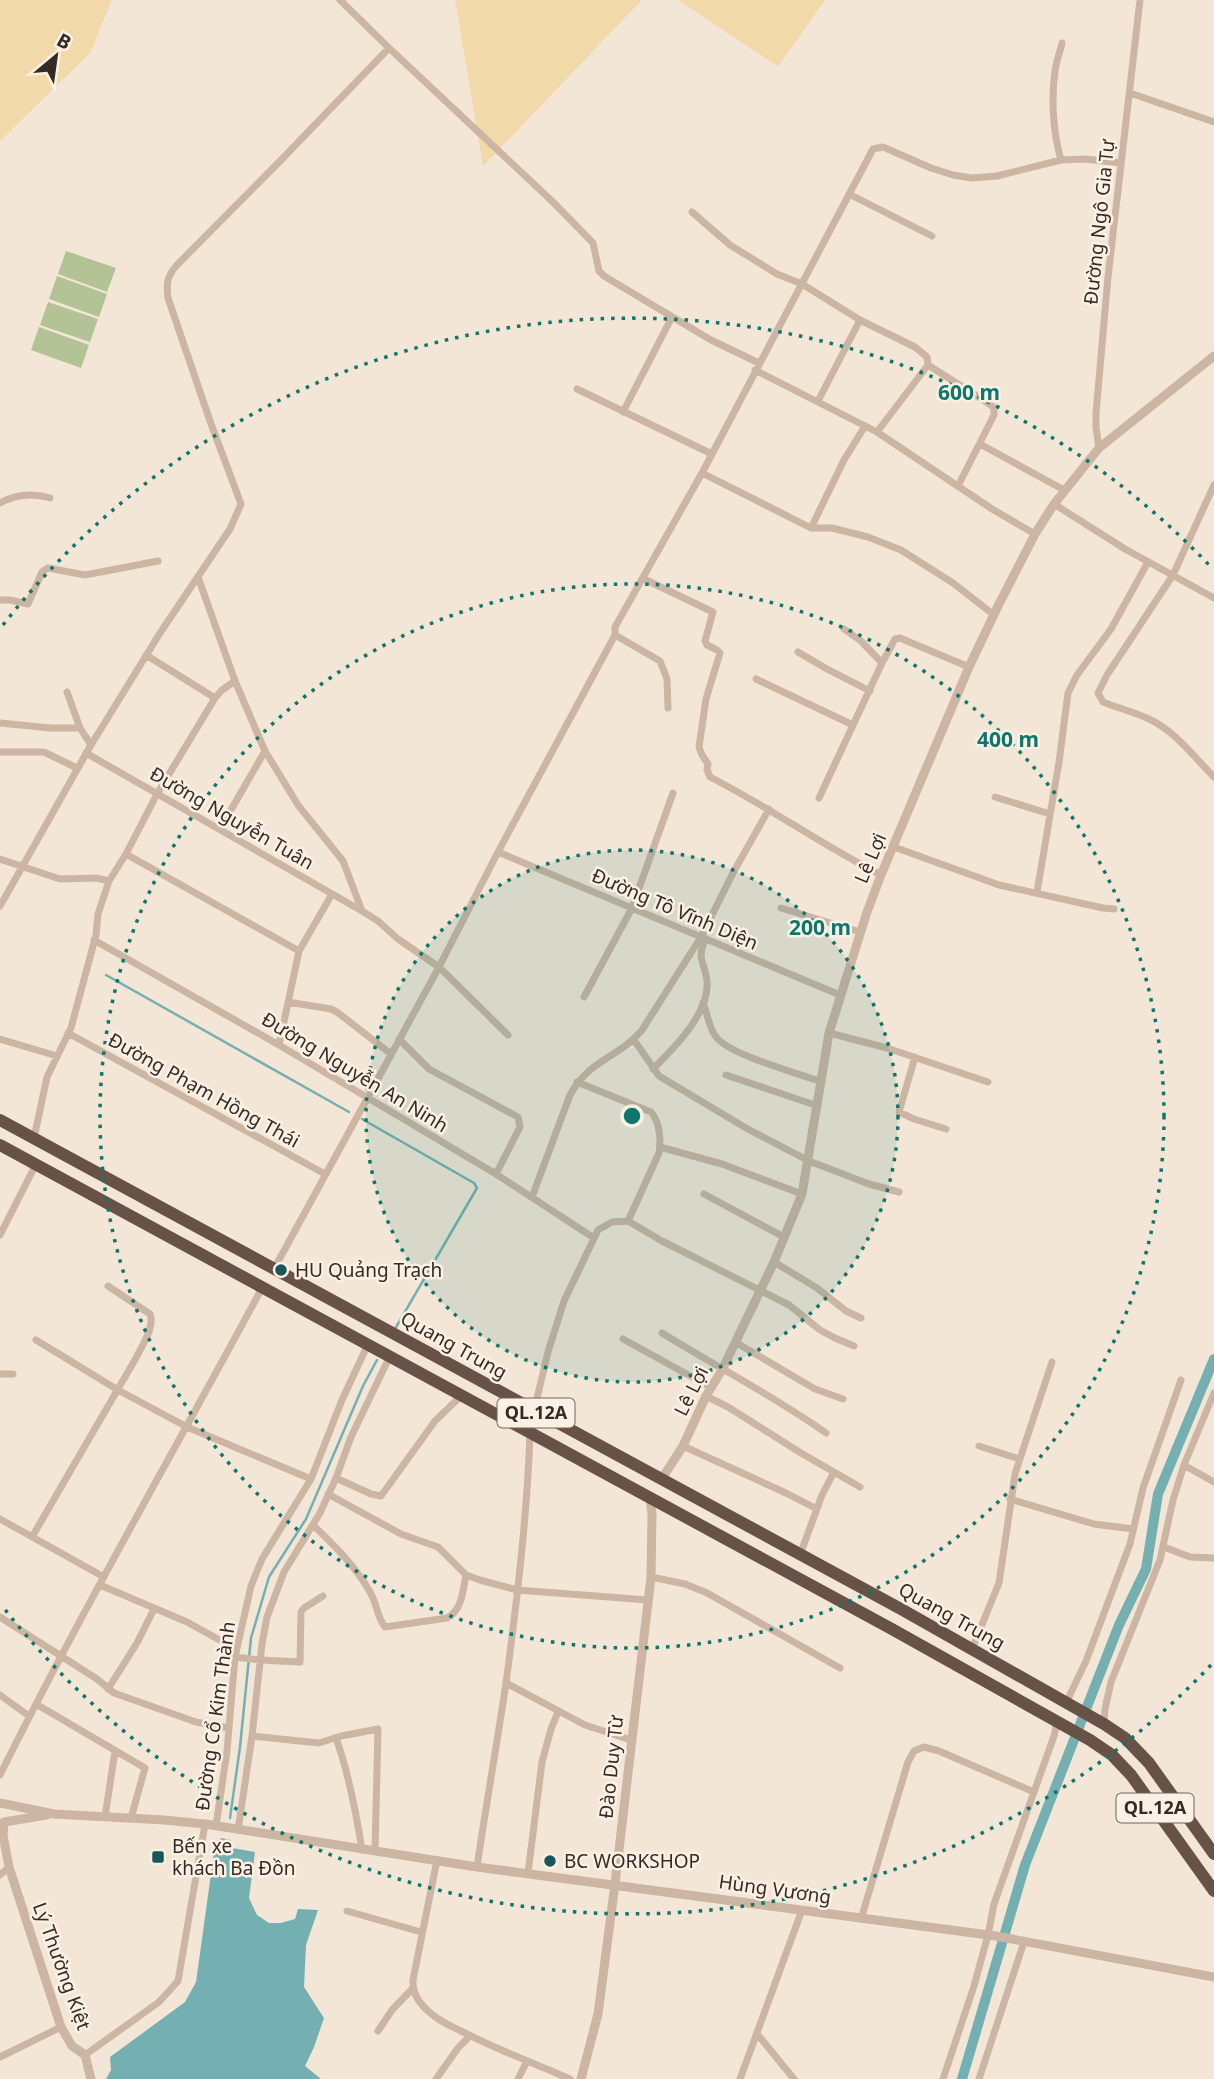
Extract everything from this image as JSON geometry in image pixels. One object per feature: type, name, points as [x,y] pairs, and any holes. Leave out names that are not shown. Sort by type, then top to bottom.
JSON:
[{"type":"highway","name":"Quang Trung","points":[[0,1120],[901,1609],[1069,1704]]},
{"type":"highway","name":"QL.12A","points":[[0,1144],[890,1628],[1085,1738],[1112,1755],[1131,1775],[1214,1891]]},
{"type":"highway","points":[[262,1288],[273,1269]]},
{"type":"highway","points":[[364,1342],[371,1321]]},
{"type":"highway","points":[[408,1367],[419,1348]]},
{"type":"highway","points":[[461,1396],[471,1377]]},
{"type":"highway","points":[[650,1499],[661,1480]]},
{"type":"highway","points":[[890,1628],[901,1609]]},
{"type":"highway","name":"QL.12A","points":[[1069,1704],[1125,1738],[1149,1763],[1214,1854]]},
{"type":"highway","points":[[1173,1833],[1192,1822]]},
{"type":"street","points":[[340,0],[593,243],[599,271],[604,276],[757,367],[877,432],[1035,534]]},
{"type":"street","points":[[352,10],[358,0]]},
{"type":"street","name":"Đường Ngô Gia Tự","points":[[1099,448],[1096,413],[1140,0]]},
{"type":"street","points":[[1060,160],[1054,102],[1055,70],[1062,43]]},
{"type":"street","points":[[0,905],[86,753],[146,655],[230,530],[241,505],[168,298],[168,278],[177,265],[284,159],[389,48]]},
{"type":"street","points":[[1130,93],[1214,122]]},
{"type":"street","points":[[273,1269],[439,967],[615,635],[615,627],[702,473],[873,149],[883,146],[931,168],[972,178],[997,176],[1060,160],[1121,163]]},
{"type":"street","points":[[849,194],[932,236]]},
{"type":"street","points":[[692,212],[730,245],[777,274],[802,284],[860,320],[915,347],[925,354],[928,365],[994,408],[994,415],[958,486]]},
{"type":"street","points":[[623,412],[672,317]]},
{"type":"street","points":[[818,401],[860,320]]},
{"type":"street","name":"Lê Lợi","points":[[661,1480],[683,1446],[706,1396],[722,1370],[774,1262],[802,1194],[829,1033],[840,995],[881,874],[969,667],[1035,534],[1064,490],[1099,448],[1214,356]]},
{"type":"street","points":[[877,432],[928,365]]},
{"type":"street","points":[[577,388],[712,454]]},
{"type":"street","points":[[811,527],[844,460],[865,426]]},
{"type":"street","points":[[980,444],[1064,490]]},
{"type":"street","points":[[702,473],[811,527],[832,528],[868,537],[901,550],[953,583],[995,615]]},
{"type":"street","points":[[1214,485],[1173,575],[1107,675],[1098,695],[1103,702],[1155,722],[1180,742],[1214,777]]},
{"type":"street","points":[[0,503],[29,495],[50,498]]},
{"type":"street","points":[[1054,504],[1148,562],[1214,598]]},
{"type":"street","points":[[0,600],[28,604],[42,572],[48,568],[85,575],[158,561]]},
{"type":"street","points":[[1037,892],[1068,694],[1077,676],[1111,629],[1148,562]]},
{"type":"street","points":[[198,577],[235,681],[265,751],[298,805],[343,860],[362,911]]},
{"type":"street","points":[[644,579],[713,611],[705,641],[719,653],[706,699],[700,751],[706,759],[710,777],[769,809],[846,858],[881,874]]},
{"type":"street","points":[[844,629],[861,641],[882,663]]},
{"type":"street","points":[[615,635],[660,661],[667,679],[668,708]]},
{"type":"street","points":[[820,798],[892,643],[898,638],[969,667]]},
{"type":"street","points":[[798,652],[870,691]]},
{"type":"street","points":[[146,655],[215,698]]},
{"type":"street","points":[[756,679],[853,725]]},
{"type":"street","points":[[34,1138],[47,1077],[68,1033],[109,881],[215,698],[235,681]]},
{"type":"street","points":[[67,692],[80,728],[91,745]]},
{"type":"street","points":[[0,723],[80,728]]},
{"type":"street","points":[[220,829],[265,751]]},
{"type":"street","points":[[0,752],[44,752],[77,768]]},
{"type":"street","name":"Đường Nguyễn Tuân","points":[[86,753],[378,921],[398,939],[439,967],[508,1035]]},
{"type":"street","points":[[584,997],[632,908],[673,793]]},
{"type":"street","points":[[995,797],[1050,814]]},
{"type":"street","points":[[532,1197],[577,1082],[590,1068],[634,1040],[703,938],[733,873],[769,809]]},
{"type":"street","points":[[894,847],[990,882],[1114,909]]},
{"type":"street","name":"Đường Tô Vĩnh Diện","points":[[498,852],[840,995]]},
{"type":"street","points":[[126,854],[299,951]]},
{"type":"street","points":[[0,859],[60,879],[96,878],[109,881]]},
{"type":"street","points":[[279,1045],[299,951],[332,894]]},
{"type":"street","points":[[781,908],[860,932]]},
{"type":"street","points":[[653,1069],[687,1032],[703,1003],[707,982],[700,962],[703,938]]},
{"type":"street","name":"Đường Nguyễn An Ninh","points":[[94,940],[367,1097],[496,1174],[594,1238]]},
{"type":"street","points":[[288,1002],[337,1012],[391,1054]]},
{"type":"street","points":[[703,1003],[714,1035],[723,1043],[764,1062],[821,1082]]},
{"type":"street","name":"Đường Phạm Hồng Thái","points":[[68,1033],[325,1174]]},
{"type":"street","points":[[829,1033],[915,1057],[988,1082]]},
{"type":"street","points":[[0,1039],[57,1056]]},
{"type":"street","points":[[399,1040],[429,1069],[518,1117],[520,1127],[496,1174]]},
{"type":"street","points":[[634,1040],[653,1069],[669,1083],[746,1128],[809,1161],[869,1184],[899,1192]]},
{"type":"street","points":[[915,1057],[899,1112],[946,1129]]},
{"type":"street","points":[[726,1075],[818,1105]]},
{"type":"street","points":[[577,1082],[651,1112],[657,1120],[660,1147],[628,1221]]},
{"type":"street","points":[[660,1147],[715,1162],[802,1194]]},
{"type":"street","points":[[0,1235],[36,1164]]},
{"type":"street","points":[[704,1194],[784,1237]]},
{"type":"street","points":[[534,1411],[560,1309],[598,1230],[606,1224],[628,1221],[789,1305],[835,1338],[854,1346]]},
{"type":"street","points":[[774,1262],[817,1287],[846,1311],[861,1318]]},
{"type":"street","points":[[33,1537],[118,1390],[150,1328],[150,1314],[108,1286]]},
{"type":"street","points":[[0,1775],[29,1716],[262,1288]]},
{"type":"street","points":[[662,1333],[722,1370],[764,1391],[826,1433]]},
{"type":"street","points":[[623,1339],[712,1388]]},
{"type":"street","points":[[36,1340],[118,1390],[187,1427],[311,1479]]},
{"type":"street","name":"Đường Cổ Kim Thành","points":[[216,1826],[238,1654],[257,1571],[268,1548],[311,1479],[364,1342]]},
{"type":"street","points":[[735,1342],[815,1389],[843,1399]]},
{"type":"street","points":[[238,1830],[252,1736],[258,1660],[280,1581],[313,1525],[336,1478],[351,1437],[390,1356]]},
{"type":"street","points":[[972,1649],[1000,1577],[1010,1499],[1019,1459],[1052,1362]]},
{"type":"street","points":[[0,1374],[13,1374]]},
{"type":"street","points":[[1069,1704],[1130,1544],[1143,1488],[1181,1380]]},
{"type":"street","points":[[1100,1722],[1111,1682],[1164,1548],[1173,1500],[1184,1465],[1214,1393]]},
{"type":"street","points":[[336,1478],[381,1496],[435,1421],[461,1396]]},
{"type":"street","points":[[706,1396],[860,1487]]},
{"type":"street","points":[[477,1867],[506,1682],[527,1492],[530,1434]]},
{"type":"street","points":[[683,1446],[817,1509]]},
{"type":"street","points":[[979,1446],[1019,1459]]},
{"type":"street","points":[[1184,1465],[1214,1482]]},
{"type":"street","points":[[800,1555],[834,1472]]},
{"type":"street","points":[[328,1494],[401,1534],[438,1547],[466,1575],[517,1590],[648,1600]]},
{"type":"street","name":"Đào Duy Từ","points":[[581,2079],[598,2014],[615,1884],[651,1577],[650,1499]]},
{"type":"street","points":[[1010,1499],[1094,1524],[1133,1529]]},
{"type":"street","points":[[0,1519],[102,1581],[154,1609],[200,1628],[238,1654],[258,1660],[300,1662],[301,1612],[323,1596]]},
{"type":"street","points":[[313,1525],[335,1546],[370,1591],[385,1627],[453,1615],[458,1607],[466,1575]]},
{"type":"street","points":[[1164,1548],[1190,1557],[1214,1558]]},
{"type":"street","points":[[651,1577],[694,1587],[840,1668]]},
{"type":"street","points":[[108,1689],[137,1643],[154,1609]]},
{"type":"street","points":[[0,1617],[123,1697],[196,1722],[229,1728]]},
{"type":"street","points":[[506,1682],[585,1725],[631,1740]]},
{"type":"street","points":[[0,1695],[29,1716]]},
{"type":"street","points":[[36,1704],[145,1768],[131,1818]]},
{"type":"street","points":[[528,1873],[542,1762],[558,1712]]},
{"type":"street","points":[[943,2079],[992,1935],[994,1904],[1059,1723]]},
{"type":"street","points":[[252,1736],[319,1743],[378,1729],[376,1851]]},
{"type":"street","points":[[336,1738],[355,1808],[362,1850]]},
{"type":"street","points":[[861,1919],[908,1762],[915,1751],[924,1747],[939,1751],[1034,1792]]},
{"type":"street","points":[[105,1817],[116,1751]]},
{"type":"street","points":[[0,1803],[54,1814]]},
{"type":"street","points":[[0,1803],[5,1812],[2,1825],[8,1863],[0,1875]]},
{"type":"street","points":[[2,1825],[54,1814]]},
{"type":"street","name":"Hùng Vương","points":[[54,1814],[205,1824],[477,1867],[992,1935],[1214,1977]]},
{"type":"street","points":[[85,2055],[159,2002],[177,1981],[205,1824]]},
{"type":"street","points":[[0,1850],[8,1863]]},
{"type":"street","points":[[438,1860],[421,1932],[412,1989],[415,1996],[433,2016],[470,2036],[569,2079]]},
{"type":"street","name":"Lý Thường Kiệt","points":[[8,1863],[61,2027],[72,2046],[85,2055],[91,2079]]},
{"type":"street","points":[[740,2079],[802,1910]]},
{"type":"street","points":[[347,1911],[421,1932]]},
{"type":"street","points":[[979,2079],[1022,1941]]},
{"type":"street","points":[[378,2031],[392,2010],[412,1989]]},
{"type":"street","points":[[0,2057],[61,2027]]},
{"type":"street","points":[[758,2035],[794,2079]]},
{"type":"street","points":[[436,2079],[457,2048],[470,2036]]},
{"type":"street","points":[[518,2079],[527,2061]]},
{"type":"green space","points":[[66,251],[116,268],[107,292],[58,274]]},
{"type":"green space","points":[[57,276],[107,294],[99,317],[49,299]]},
{"type":"green space","points":[[48,302],[98,319],[90,342],[40,325]]},
{"type":"green space","points":[[39,327],[89,345],[81,368],[31,350]]},
{"type":"sand","points":[[0,0],[112,0],[90,53],[0,141]]},
{"type":"sand","points":[[455,0],[642,0],[483,166]]},
{"type":"sand","points":[[679,0],[825,0],[778,67]]},
{"type":"water","points":[[221,1838],[231,1840],[232,1848],[255,1852],[249,1898],[257,1915],[269,1923],[281,1923],[295,1919],[298,1909],[318,1910],[306,1945],[304,1987],[324,2018],[305,2066],[321,2079],[106,2079],[111,2070],[110,2057],[185,2002],[196,1982],[215,1845]]},
{"type":"waterway","points":[[106,975],[349,1112]]},
{"type":"waterway","points":[[362,1119],[474,1183],[477,1188],[395,1329]]},
{"type":"waterway","points":[[962,2079],[1025,1865],[1119,1625],[1146,1569],[1158,1494],[1214,1359]]},
{"type":"waterway","points":[[230,1818],[251,1638],[269,1577],[306,1519],[363,1386],[377,1360]]},
{"type":"place","name":"HU Quảng Trạch","points":[[281,1270]]},
{"type":"place","name":"Bến xe khách Ba Đồn","points":[[158,1857]]},
{"type":"place","name":"BC WORKSHOP","points":[[550,1861]]}]
